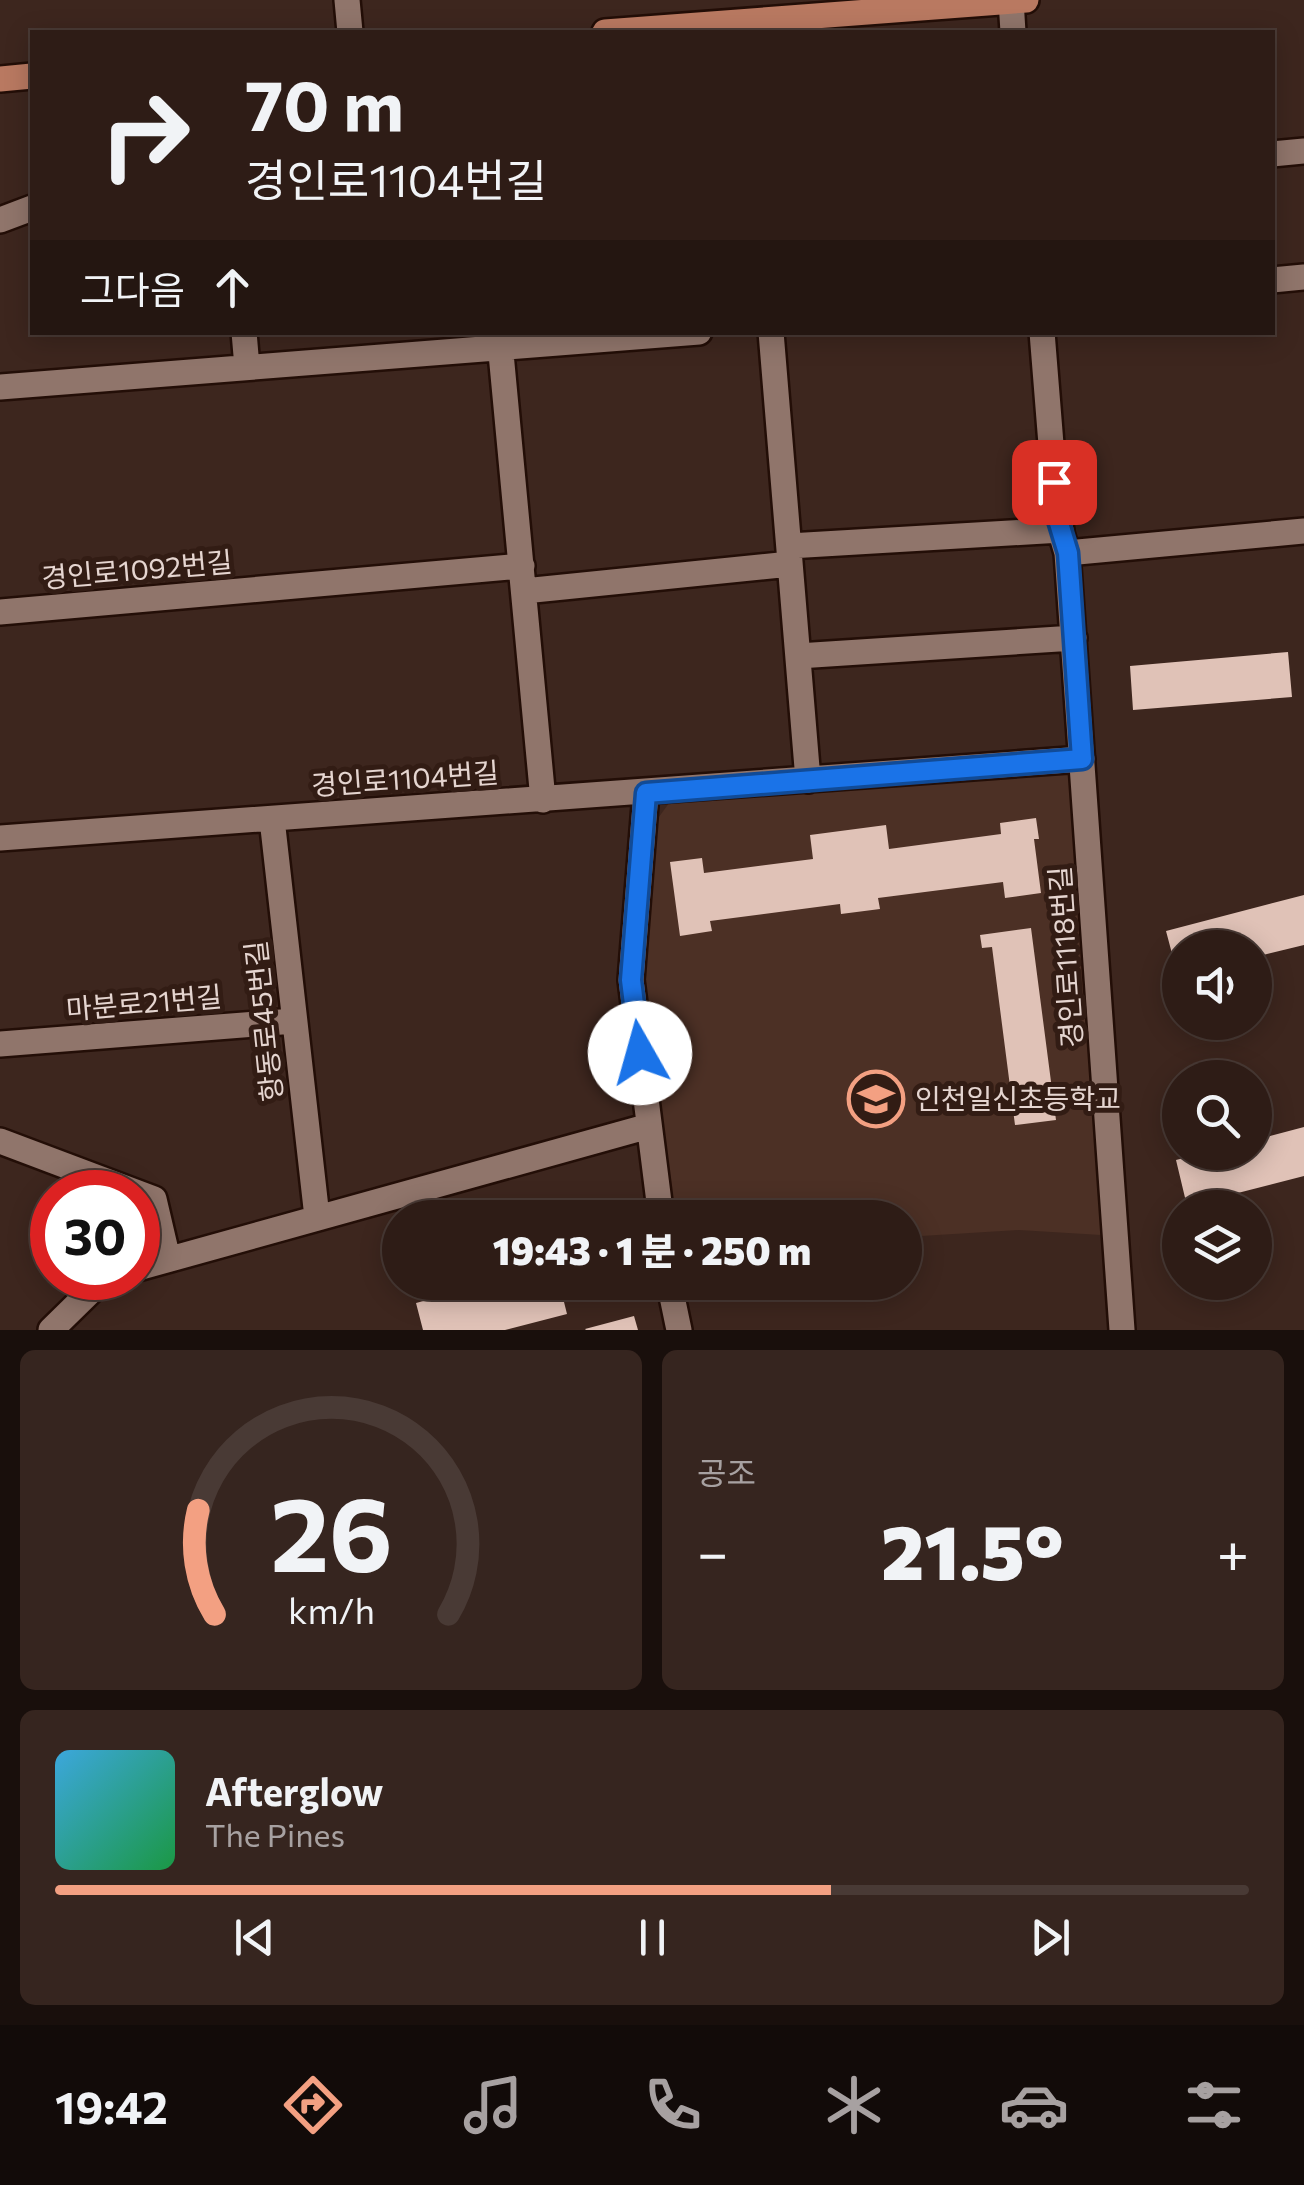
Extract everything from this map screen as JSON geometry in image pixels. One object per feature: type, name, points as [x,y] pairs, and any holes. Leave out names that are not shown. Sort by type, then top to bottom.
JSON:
[{"type":"main road","points":[[631,30],[1016,0]]},
{"type":"main road","points":[[0,79],[30,76]]},
{"type":"street","points":[[347,0],[350,30]]},
{"type":"street","points":[[1013,30],[1016,0]]},
{"type":"street","points":[[1275,154],[1304,151]]},
{"type":"street","points":[[0,220],[30,209]]},
{"type":"street","points":[[1275,280],[1304,277]]},
{"type":"street","points":[[244,335],[246,368]]},
{"type":"street","points":[[0,387],[246,368],[500,340],[624,335]]},
{"type":"street","points":[[772,335],[808,780],[1082,759]]},
{"type":"street","name":"경인로1118번길","points":[[1042,335],[1074,638],[1122,1330]]},
{"type":"street","name":"경인로1104번길","points":[[500,340],[543,800]]},
{"type":"street","points":[[523,579],[790,555],[1304,531]]},
{"type":"street","name":"경인로1092번길","points":[[0,612],[280,587],[523,579]]},
{"type":"street","points":[[798,656],[1074,638]]},
{"type":"street","name":"경인로1104번길","points":[[272,819],[808,780]]},
{"type":"street","points":[[646,793],[631,980],[659,1200]]},
{"type":"street","points":[[0,838],[272,819]]},
{"type":"street","name":"항동로45번길","points":[[272,819],[318,1217]]},
{"type":"street","name":"마분로21번길","points":[[0,1044],[294,1021]]},
{"type":"street","points":[[160,1261],[650,1126]]},
{"type":"street","points":[[0,1141],[154,1199],[168,1258]]},
{"type":"street","points":[[51,1330],[82,1300]]},
{"type":"street","points":[[673,1300],[679,1330]]},
{"type":"shaded area","name":"인천일신초등학교","points":[[1061,769],[1072,773],[1101,1235],[1019,1230],[922,1236],[922,1200],[670,1200],[645,981],[656,821],[672,799]]},
{"type":"building","points":[[1288,652],[1292,697],[1133,710],[1130,666]]},
{"type":"building","points":[[1036,818],[1039,839],[1034,839],[1041,893],[1005,898],[1003,882],[878,898],[880,909],[841,914],[840,904],[710,921],[712,931],[680,936],[670,862],[702,858],[704,873],[813,859],[810,835],[886,825],[889,849],[1001,834],[1000,823]]},
{"type":"building","points":[[1304,895],[1304,945],[1272,953],[1272,930],[1170,930]]},
{"type":"building","points":[[1031,928],[1056,1120],[1015,1125],[992,947],[982,948],[980,935]]},
{"type":"building","points":[[1304,1127],[1304,1176],[1249,1190],[1183,1190],[1178,1170],[1272,1170],[1272,1135]]},
{"type":"building","points":[[564,1300],[567,1314],[505,1330],[423,1330],[416,1303]]},
{"type":"building","points":[[634,1316],[638,1330],[585,1329]]},
{"type":"place","name":"인천일신초등학교","points":[[876,1099]]},
{"type":"route","points":[[640,1053],[631,980],[646,793],[1082,759],[1068,553],[1058,520],[1054,482]]}]
